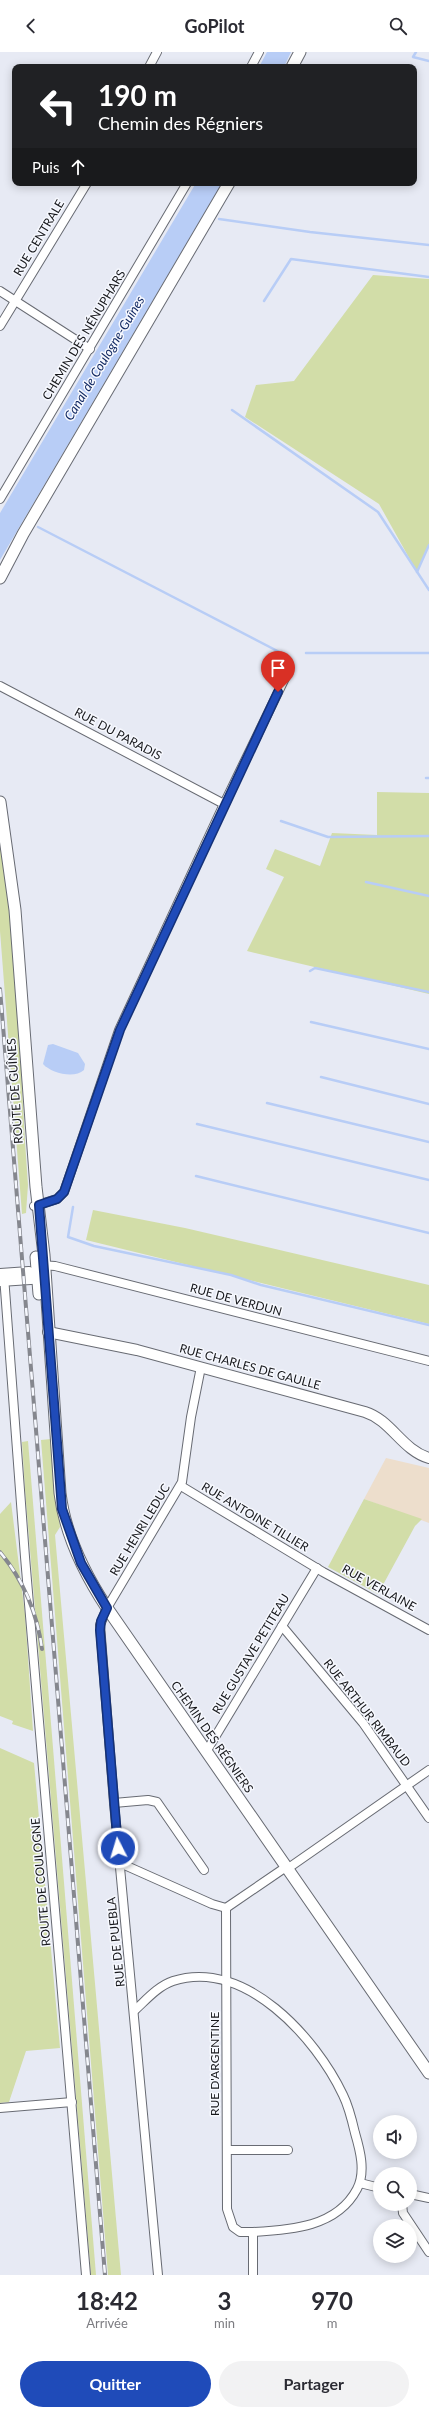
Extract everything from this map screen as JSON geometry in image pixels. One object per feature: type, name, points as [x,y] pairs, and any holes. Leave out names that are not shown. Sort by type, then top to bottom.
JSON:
[{"type":"main road","points":[[294,64],[300,52]]},
{"type":"main road","points":[[0,578],[23,534],[227,186]]},
{"type":"main road","name":"ROUTE DE GUÎNES","points":[[0,802],[13,893],[36,1187],[41,1271]]},
{"type":"main road","name":"CHEMIN DES RÉGNIERS","points":[[41,1271],[48,1332],[63,1515],[81,1563],[107,1608],[429,2072]]},
{"type":"main road","name":"CHEMIN DES RÉGNIERS","points":[[41,1271],[43,1352],[52,1386]]},
{"type":"street","points":[[151,64],[157,52]]},
{"type":"street","points":[[253,64],[259,52]]},
{"type":"street","name":"RUE CENTRALE","points":[[0,326],[85,186]]},
{"type":"street","name":"CHEMIN DES NÉNUPHARS","points":[[0,499],[185,186]]},
{"type":"street","points":[[0,291],[90,349]]},
{"type":"street","points":[[36,1205],[57,1199],[64,1192],[116,1038],[284,678]]},
{"type":"street","name":"RUE DU PARADIS","points":[[0,686],[224,804]]},
{"type":"street","name":"RUE DE VERDUN","points":[[41,1271],[56,1266],[429,1361]]},
{"type":"street","points":[[2,1277],[41,1271]]},
{"type":"street","name":"ROUTE DE COULOGNE","points":[[2,1277],[86,2275]]},
{"type":"street","name":"RUE CHARLES DE GAULLE","points":[[48,1332],[129,1348],[370,1413],[380,1419],[414,1452],[429,1458]]},
{"type":"street","name":"RUE HENRI LEDUC","points":[[107,1608],[181,1486],[191,1417],[202,1367]]},
{"type":"street","name":"RUE ANTOINE TILLIER","points":[[181,1486],[317,1568]]},
{"type":"street","name":"RUE GUSTAVE PETITEAU","points":[[206,1752],[317,1568]]},
{"type":"street","name":"RUE VERLAINE","points":[[317,1568],[429,1630]]},
{"type":"street","name":"RUE DE PUEBLA","points":[[107,1608],[101,1621],[100,1630],[114,1802],[135,2010],[158,2275]]},
{"type":"street","name":"RUE ARTHUR RIMBAUD","points":[[282,1626],[345,1700],[429,1818]]},
{"type":"street","points":[[120,1862],[212,1904],[226,1908],[429,1770]]},
{"type":"street","points":[[114,1802],[148,1800],[156,1802],[204,1870]]},
{"type":"street","name":"RUE D'ARGENTINE","points":[[226,1908],[226,1980],[228,2000],[227,2203],[229,2219],[236,2230],[253,2232]]},
{"type":"street","points":[[135,2010],[160,1989],[175,1981],[194,1978],[226,1980],[253,1993],[282,2014],[303,2035],[323,2061],[340,2090],[351,2117],[361,2160],[360,2183],[346,2204],[325,2219],[289,2229],[253,2232],[253,2275]]},
{"type":"street","points":[[0,2108],[72,2102]]},
{"type":"street","points":[[227,2150],[288,2150]]},
{"type":"street","points":[[360,2183],[373,2186]]},
{"type":"street","points":[[417,2195],[429,2198]]},
{"type":"street","points":[[402,2211],[429,2252]]},
{"type":"shaded area","points":[[386,1458],[429,1468],[429,1523],[364,1499]]},
{"type":"green space","points":[[373,275],[429,279],[429,545],[417,572],[379,504],[245,417],[256,385],[294,381]]},
{"type":"green space","points":[[377,792],[429,793],[429,994],[247,951],[284,877],[266,869],[275,849],[320,866],[332,833],[377,835]]},
{"type":"green space","points":[[0,829],[11,918],[18,1007],[28,1185],[26,1213],[22,1214],[0,931]]},
{"type":"green space","points":[[93,1210],[185,1228],[429,1285],[429,1324],[86,1240]]},
{"type":"green space","points":[[51,1439],[60,1527],[55,1535],[121,2275],[108,2275],[41,1440]]},
{"type":"green space","points":[[28,1441],[96,2275],[91,2275],[25,1490],[22,1442]]},
{"type":"green space","points":[[364,1499],[422,1519],[415,1526],[378,1594],[328,1567]]},
{"type":"green space","points":[[11,1502],[25,1614],[33,1731],[12,1724],[13,1721],[0,1716],[0,1514]]},
{"type":"green space","points":[[0,1748],[34,1763],[60,2048],[26,2051],[9,2102],[0,2103]]},
{"type":"water","points":[[267,52],[291,52],[285,64],[261,64]]},
{"type":"water","name":"Canal de Coulogne-Guînes","points":[[194,186],[220,186],[0,560],[0,513]]},
{"type":"water","points":[[53,1044],[78,1053],[85,1064],[84,1070],[80,1073],[63,1074],[51,1070],[43,1064],[48,1045]]},
{"type":"waterway","points":[[416,52],[413,57],[429,61]]},
{"type":"waterway","points":[[219,219],[310,232],[429,245]]},
{"type":"waterway","points":[[264,301],[291,259],[429,277]]},
{"type":"waterway","points":[[232,410],[378,512],[429,590]]},
{"type":"waterway","points":[[38,527],[289,657]]},
{"type":"waterway","points":[[417,572],[429,545]]},
{"type":"waterway","points":[[306,653],[429,653]]},
{"type":"waterway","points":[[281,821],[328,837],[429,836]]},
{"type":"waterway","points":[[366,882],[429,896]]},
{"type":"waterway","points":[[310,971],[315,968],[429,992]]},
{"type":"waterway","points":[[311,1022],[429,1049]]},
{"type":"waterway","points":[[321,1077],[429,1104]]},
{"type":"waterway","points":[[267,1103],[429,1142]]},
{"type":"waterway","points":[[197,1124],[429,1180]]},
{"type":"waterway","points":[[196,1176],[429,1233]]},
{"type":"waterway","points":[[73,1207],[68,1237],[94,1246],[231,1275],[261,1285],[429,1325]]},
{"type":"railway","points":[[0,989],[105,2275]]},
{"type":"railway","points":[[0,1552],[23,1586],[37,1622],[42,1649]]},
{"type":"route","points":[[118,1848],[100,1630],[102,1617],[107,1608],[81,1563],[63,1515],[60,1493],[44,1255],[39,1205],[60,1198],[64,1192],[79,1152],[101,1080],[120,1030],[175,908],[278,692]]}]
